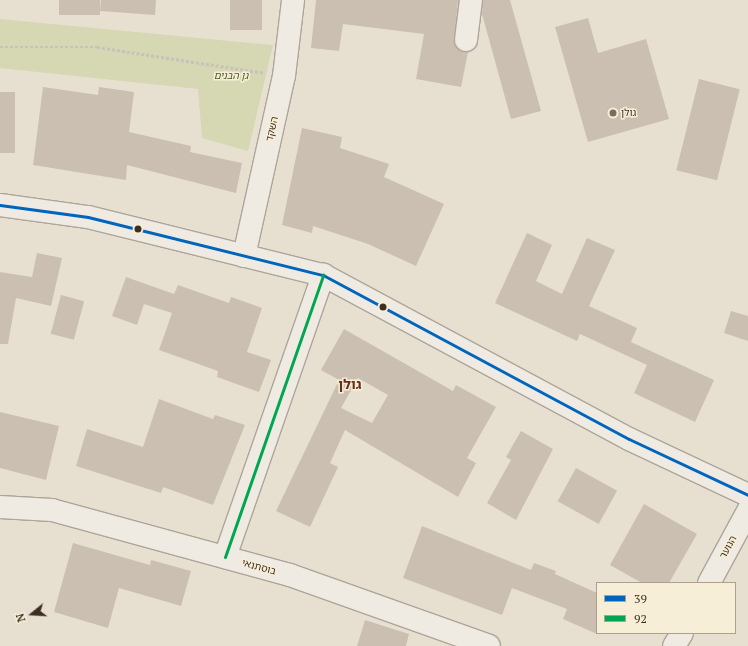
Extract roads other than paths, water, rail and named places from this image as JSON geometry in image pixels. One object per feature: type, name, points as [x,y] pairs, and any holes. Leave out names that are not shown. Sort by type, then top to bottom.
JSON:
[{"type":"street","name":"השקד","points":[[244,256],[284,76],[293,0]]},
{"type":"street","points":[[466,40],[471,0]]},
{"type":"street","points":[[0,205],[88,217],[323,276],[629,439],[748,495]]},
{"type":"street","points":[[225,557],[323,276]]},
{"type":"street","name":"בוסתנאי","points":[[0,507],[52,510],[290,575],[489,646]]},
{"type":"street","name":"הנוער","points":[[710,582],[748,511]]},
{"type":"street","points":[[674,646],[681,634]]},
{"type":"place","name":"גולן","points":[[613,113]]},
{"type":"district","name":"גולן","points":[[350,384]]},
{"type":"park label","name":"גן הבנים","points":[[231,76]]}]
